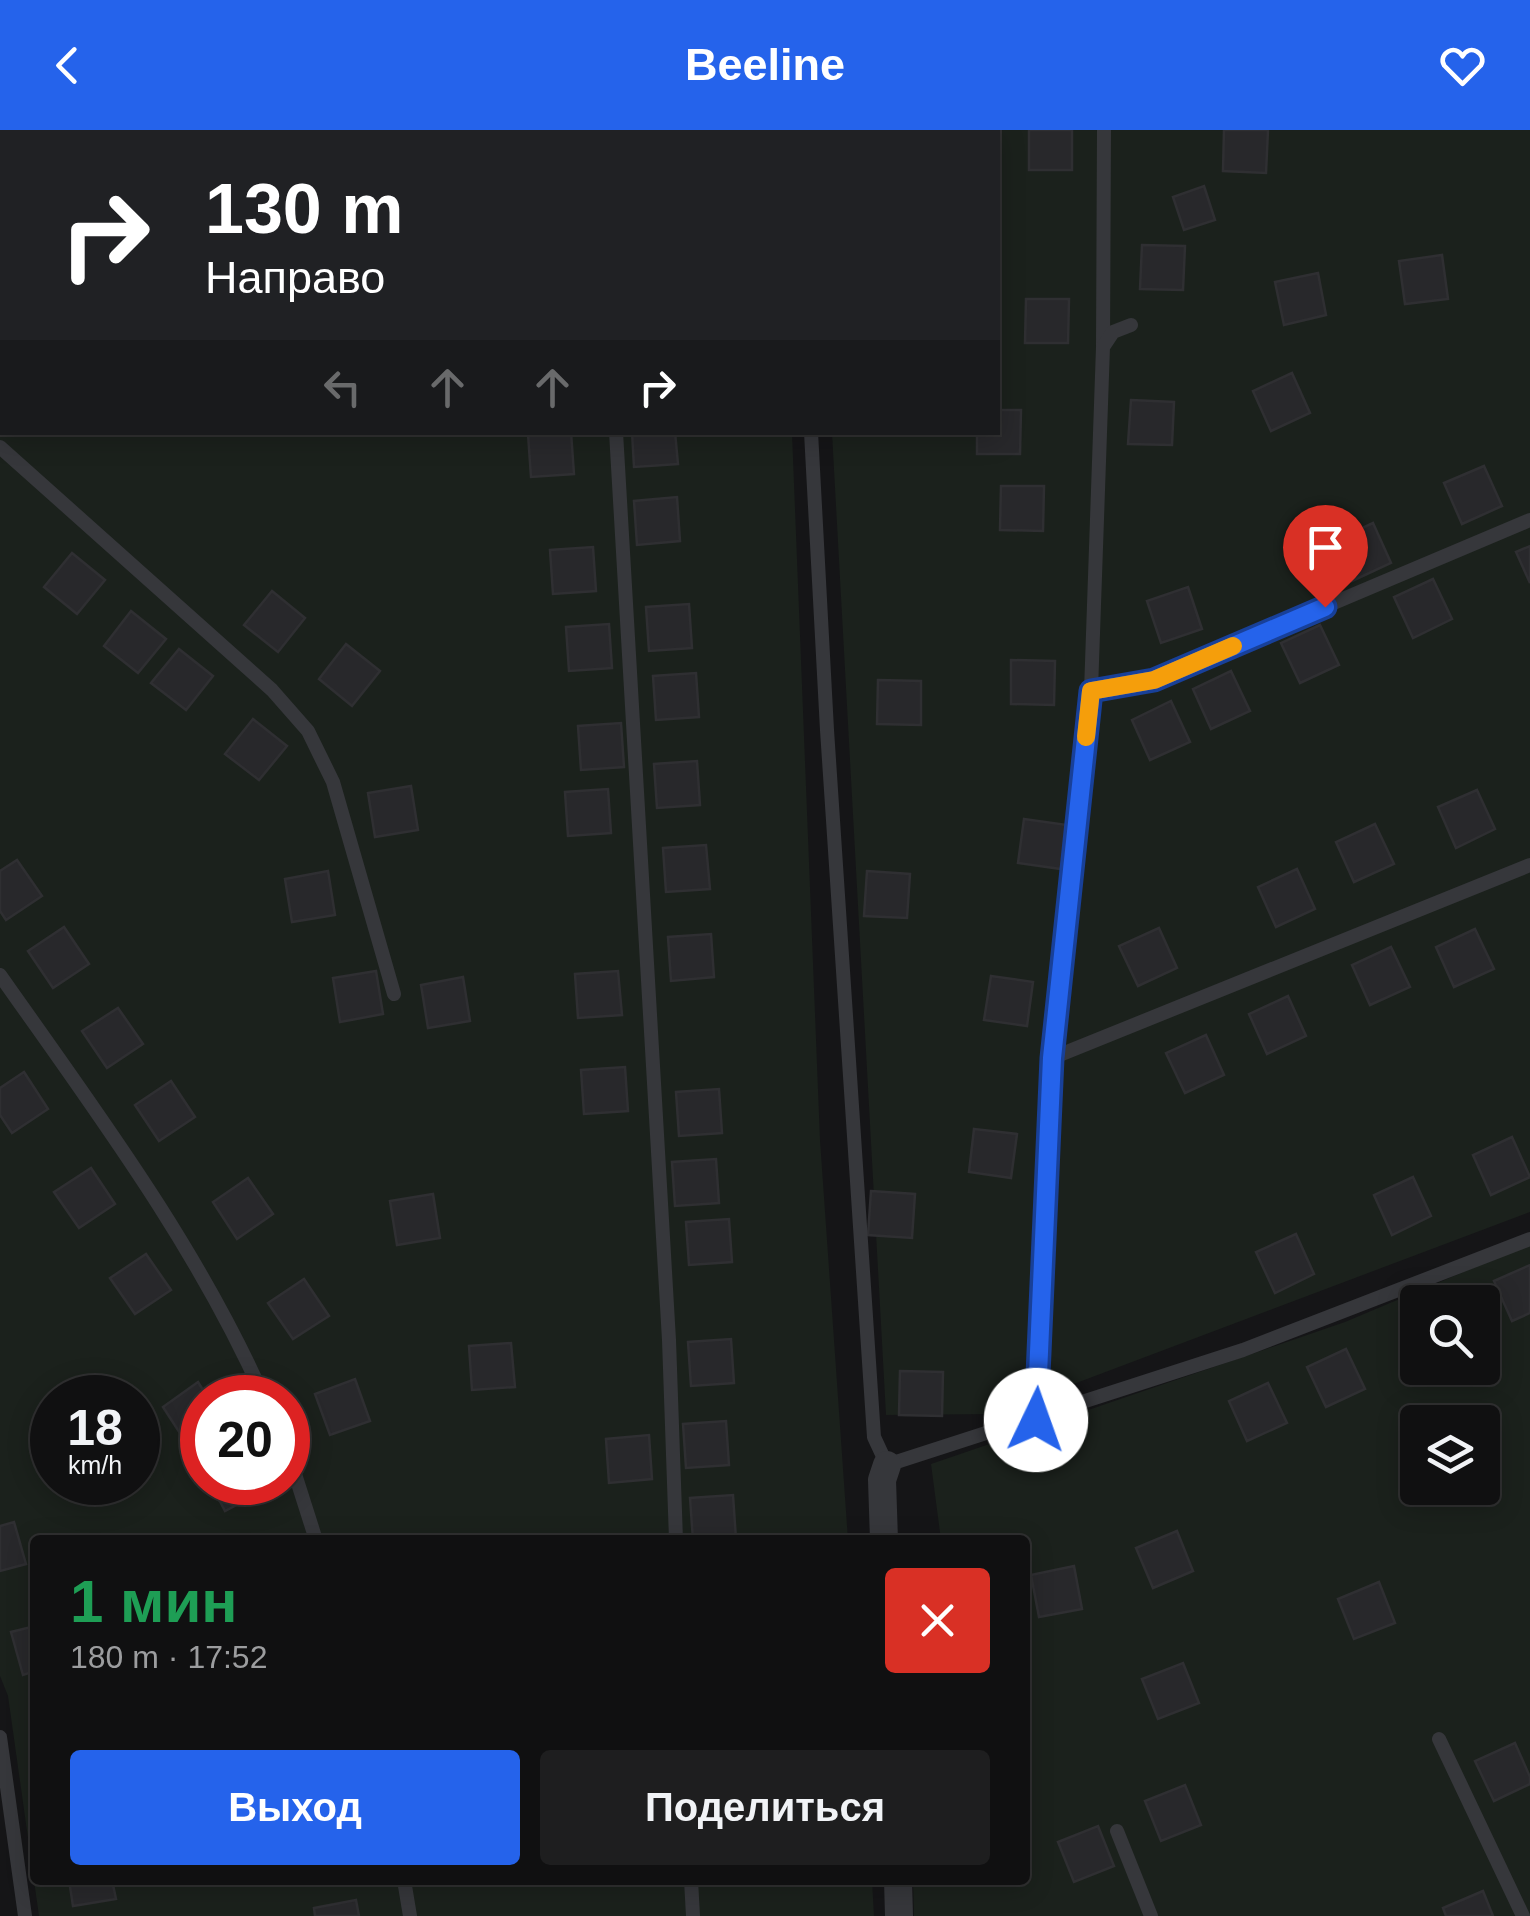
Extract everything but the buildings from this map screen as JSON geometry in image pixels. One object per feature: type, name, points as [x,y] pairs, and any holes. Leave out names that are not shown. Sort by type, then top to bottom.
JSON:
[{"type":"street","points":[[884,1535],[882,1480],[887,1466]]},
{"type":"street","points":[[898,1885],[899,1916]]},
{"type":"lane","points":[[1036,1420],[1052,1058],[1091,691],[1103,346],[1104,130]]},
{"type":"lane","points":[[1103,346],[1112,332],[1131,325]]},
{"type":"lane","points":[[616,435],[676,1535]]},
{"type":"lane","points":[[810,435],[874,1437],[887,1466],[1243,1350],[1530,1238]]},
{"type":"lane","points":[[0,448],[272,690],[308,730],[334,782],[394,994]]},
{"type":"lane","points":[[1091,691],[1154,680],[1530,520]]},
{"type":"lane","points":[[1052,1058],[1530,865]]},
{"type":"lane","points":[[0,975],[180,1239],[254,1375]]},
{"type":"lane","points":[[305,1505],[314,1535]]},
{"type":"lane","points":[[0,1737],[25,1916]]},
{"type":"lane","points":[[1440,1739],[1523,1916]]},
{"type":"lane","points":[[1117,1831],[1152,1916]]},
{"type":"lane","points":[[405,1885],[410,1916]]},
{"type":"lane","points":[[691,1885],[693,1916]]},
{"type":"shaded area","points":[[1000,130],[1530,130],[1530,1212],[994,1414],[886,1415],[832,435],[1000,435]]},
{"type":"shaded area","points":[[0,435],[792,435],[820,1140],[848,1535],[30,1535],[30,1852],[8,1696],[0,1676]]},
{"type":"shaded area","points":[[1530,1244],[1530,1916],[914,1916],[913,1885],[1030,1885],[1030,1535],[940,1535],[931,1464],[1345,1322],[1400,1299],[1400,1385],[1500,1385],[1500,1285],[1433,1285]]},
{"type":"shaded area","points":[[35,1885],[872,1885],[874,1916],[39,1916]]},
{"type":"slow traffic","points":[[1086,737],[1091,691],[1154,680],[1233,646]]},
{"type":"route","points":[[1036,1420],[1052,1058],[1091,691],[1154,680],[1325,607]]}]
